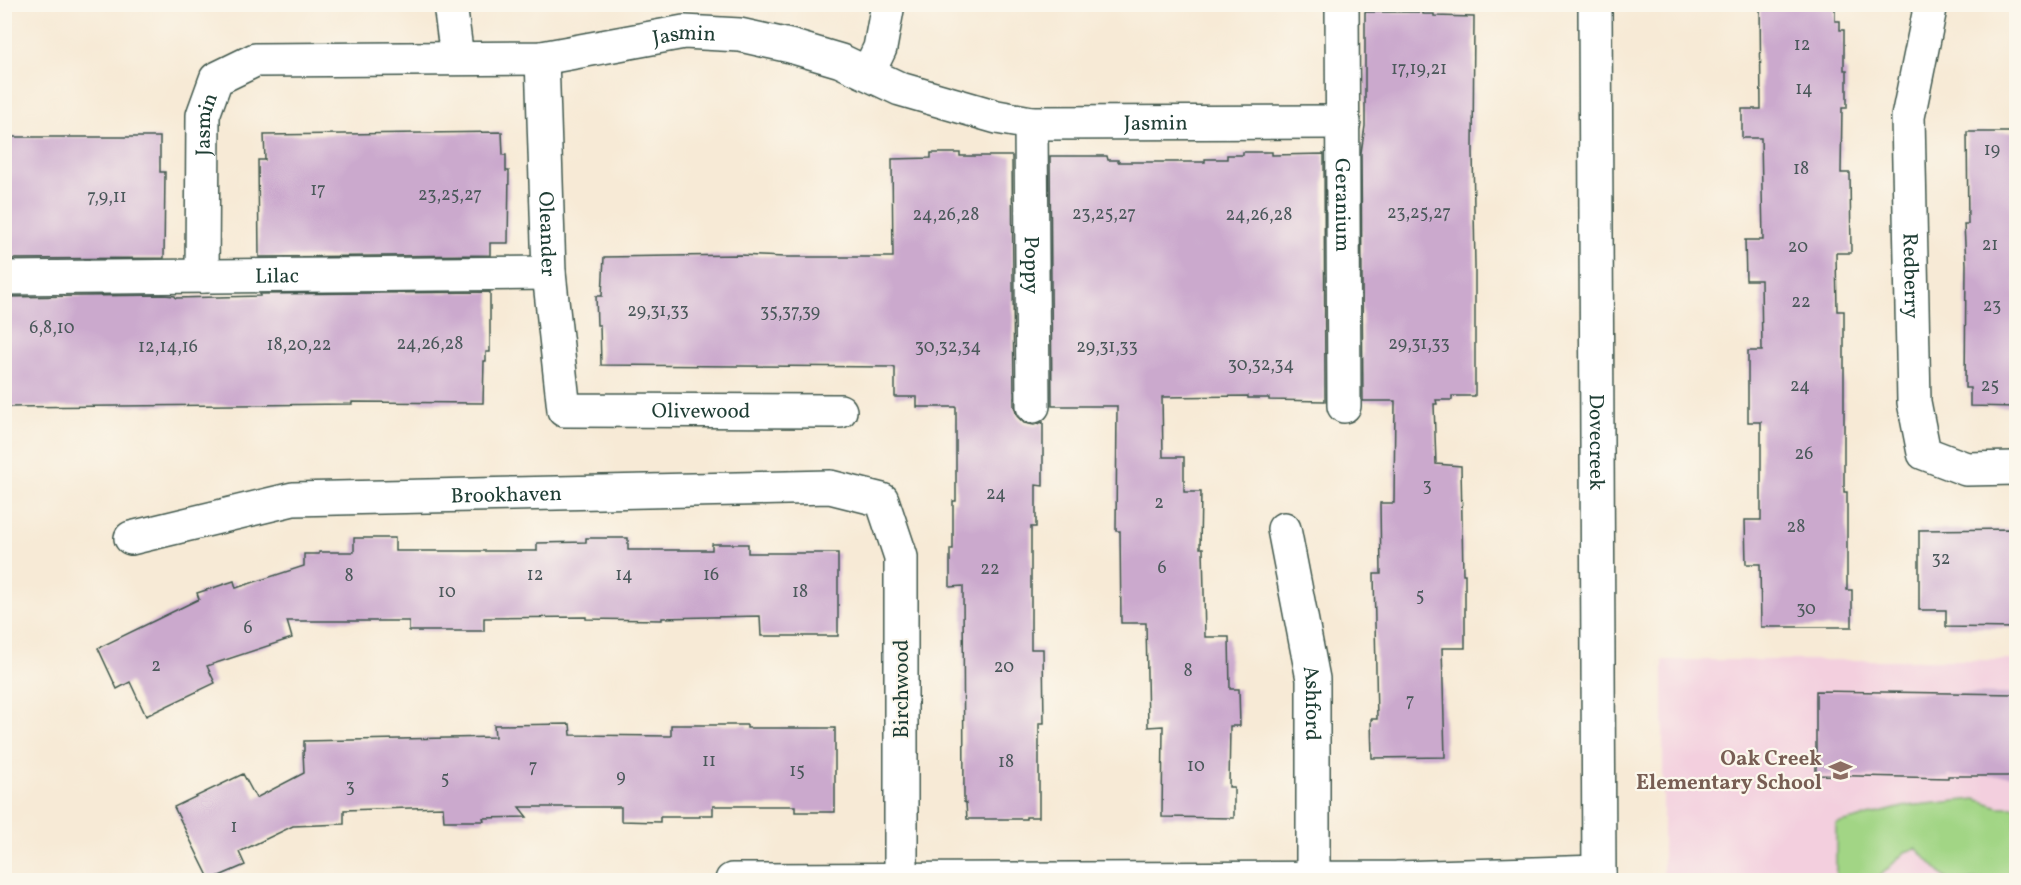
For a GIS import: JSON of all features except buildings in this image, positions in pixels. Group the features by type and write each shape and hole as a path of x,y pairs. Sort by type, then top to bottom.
{"street":[{"path":"450,4 457,58"},
{"path":"868,73 880,48 888,4"},
{"name":"Geranium","path":"1342,4 1344,406"},
{"name":"Dovecreek","path":"1594,4 1599,876"},
{"name":"Redberry","path":"1931,4 1908,117 1914,402 1924,453 1966,469 2016,468"},
{"name":"Jasmin","path":"202,276 203,115 216,79 255,60 542,58 681,18 842,61 900,89 997,117 1031,123 1344,122"},
{"name":"Oleander","path":"542,58 549,273 564,410"},
{"name":"Poppy","path":"1031,123 1033,406"},
{"name":"Lilac","path":"4,278 549,273"},
{"name":"Olivewood","path":"564,410 840,411"},
{"name":"Brookhaven","path":"131,538 293,499 830,487 882,500"},
{"name":"Birchwood","path":"882,500 901,557 901,880"},
{"name":"Ashford","path":"1284,530 1313,679 1313,880"},
{"path":"732,880 1313,880 1599,876"}],"shaded area":[{"name":"Oak Creek Elementary School","path":"1663,660 2016,660 2016,880 1663,880"}],"green space":[{"path":"1976,799 1999,807 2016,807 2016,880 1948,880 1916,848 1905,852 1876,880 1832,880 1836,876 1836,824 1907,806"}],"place":[{"name":"Oak Creek Elementary School","path":"1840,770"}]}
